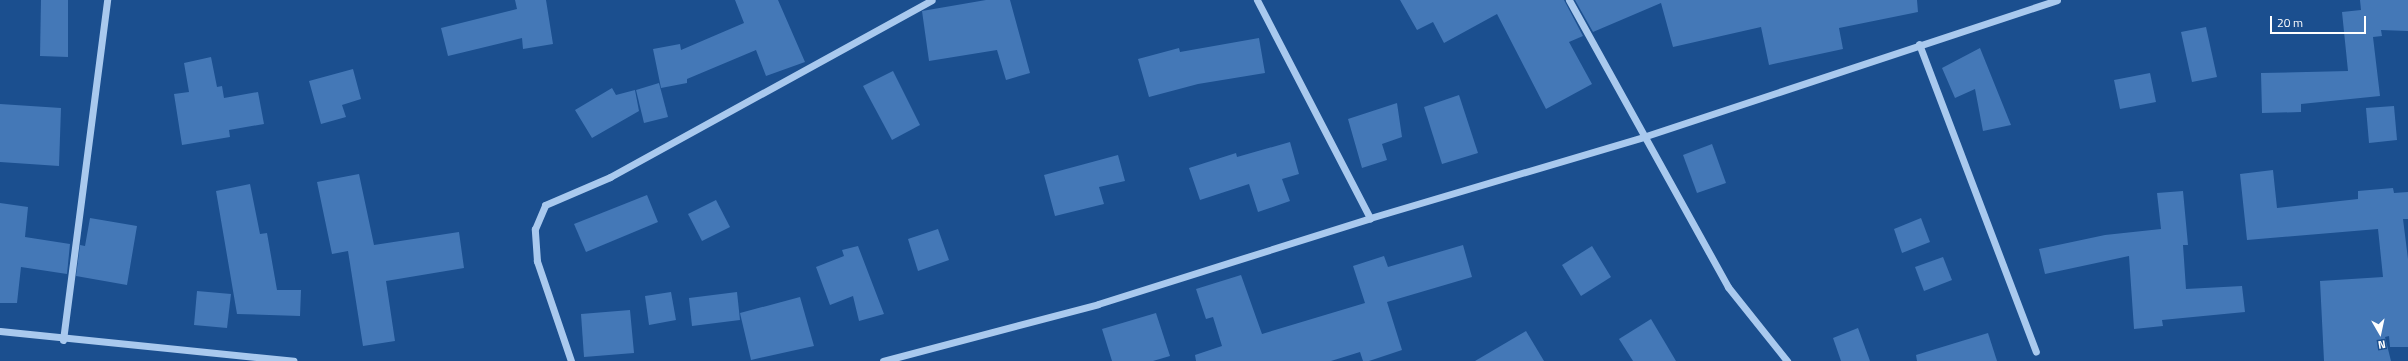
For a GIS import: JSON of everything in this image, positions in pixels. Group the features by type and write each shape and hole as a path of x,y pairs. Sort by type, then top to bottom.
{"street":[{"path":"63,340 107,0"},
{"path":"571,361 548,301 537,261 534,229 545,205 610,177 932,0"},
{"path":"1257,0 1370,218"},
{"path":"1569,0 1643,137 1728,287 1787,361"},
{"path":"883,361 1098,304 1370,218 1643,137 1919,44 2057,0"},
{"path":"1919,44 2036,352"},
{"path":"0,331 63,340 292,361"}],"building":[{"path":"41,0 68,0 68,57 40,56"},
{"path":"515,0 546,0 553,44 523,49 522,38 448,56 441,28 517,9"},
{"path":"735,0 778,0 805,62 766,76 756,50 687,79 687,83 661,88 653,49 680,44 681,50 744,23"},
{"path":"986,0 1010,0 1030,73 1006,80 997,50 929,61 922,11"},
{"path":"1400,0 1564,0 1583,36 1569,42 1592,84 1546,109 1497,14 1444,43 1433,22 1417,30"},
{"path":"1575,0 1917,0 1918,12 1839,28 1843,49 1769,65 1761,27 1673,47 1661,3 1593,32"},
{"path":"2360,0 2408,0 2408,31 2381,30 2382,36 2373,37 2380,96 2301,104 2301,112 2262,113 2261,73 2348,71 2342,12 2361,10"},
{"path":"2206,27 2217,77 2192,82 2181,32"},
{"path":"1259,38 1265,73 1198,84 1149,97 1138,59 1179,48 1180,52"},
{"path":"1980,48 2011,125 1983,131 1975,89 1955,98 1942,68"},
{"path":"211,57 217,87 222,86 224,98 258,92 264,124 229,130 230,137 182,145 174,94 189,92 184,63"},
{"path":"353,69 361,99 342,105 346,117 321,124 309,81"},
{"path":"893,71 920,125 892,140 863,86"},
{"path":"2150,73 2156,102 2120,109 2114,80"},
{"path":"659,83 668,117 644,123 636,90"},
{"path":"612,88 616,95 635,90 639,111 592,138 575,110"},
{"path":"1459,95 1478,153 1442,164 1424,107"},
{"path":"1397,103 1402,137 1382,144 1387,160 1362,168 1348,119"},
{"path":"0,104 61,108 59,166 0,162"},
{"path":"2394,106 2397,140 2369,143 2366,108"},
{"path":"1290,142 1299,174 1282,179 1290,201 1258,212 1249,184 1200,200 1189,168 1236,153 1237,157"},
{"path":"1712,144 1726,183 1697,193 1683,155"},
{"path":"1118,155 1125,181 1099,187 1104,204 1055,216 1044,175"},
{"path":"2273,170 2277,208 2358,199 2358,191 2393,188 2394,193 2408,192 2408,219 2403,219 2408,259 2408,347 2390,347 2389,336 2385,337 2391,361 2324,361 2320,281 2383,277 2378,229 2247,240 2240,174"},
{"path":"359,174 374,245 459,232 464,268 386,281 395,341 363,346 348,251 332,254 317,182"},
{"path":"250,184 260,234 267,233 277,290 301,290 300,316 237,314 216,191"},
{"path":"2183,191 2188,245 2183,245 2186,289 2242,286 2245,312 2162,320 2163,326 2134,329 2129,256 2045,274 2039,249 2105,235 2161,229 2157,193"},
{"path":"647,195 658,222 586,252 574,224"},
{"path":"716,200 730,227 702,241 688,214"},
{"path":"0,203 28,207 25,237 70,244 67,274 21,267 17,303 0,303"},
{"path":"90,218 137,226 127,285 76,276 80,245 85,246"},
{"path":"1921,218 1930,242 1902,253 1894,229"},
{"path":"938,229 949,260 918,271 908,239"},
{"path":"1463,245 1472,277 1387,302 1402,350 1369,361 1363,361 1360,352 1331,361 1196,361 1195,355 1222,346 1213,317 1206,319 1196,289 1241,275 1262,334 1365,303 1353,266 1384,256 1388,267"},
{"path":"858,246 884,314 859,321 853,296 830,305 816,267 844,256 842,250"},
{"path":"1592,246 1611,277 1581,296 1562,265"},
{"path":"1943,257 1952,280 1924,291 1915,267"},
{"path":"197,291 231,294 227,328 194,325"},
{"path":"671,292 676,320 649,325 645,296"},
{"path":"737,292 740,320 692,326 689,298"},
{"path":"800,297 814,346 751,360 740,313"},
{"path":"630,310 634,353 584,357 581,314"},
{"path":"1156,313 1170,356 1153,361 1112,361 1102,329"},
{"path":"1651,319 1676,361 1633,361 1619,339"},
{"path":"1858,328 1870,361 1841,361 1833,338"},
{"path":"1526,331 1544,361 1475,361"},
{"path":"1988,333 1997,361 1917,361 1916,355"}]}
